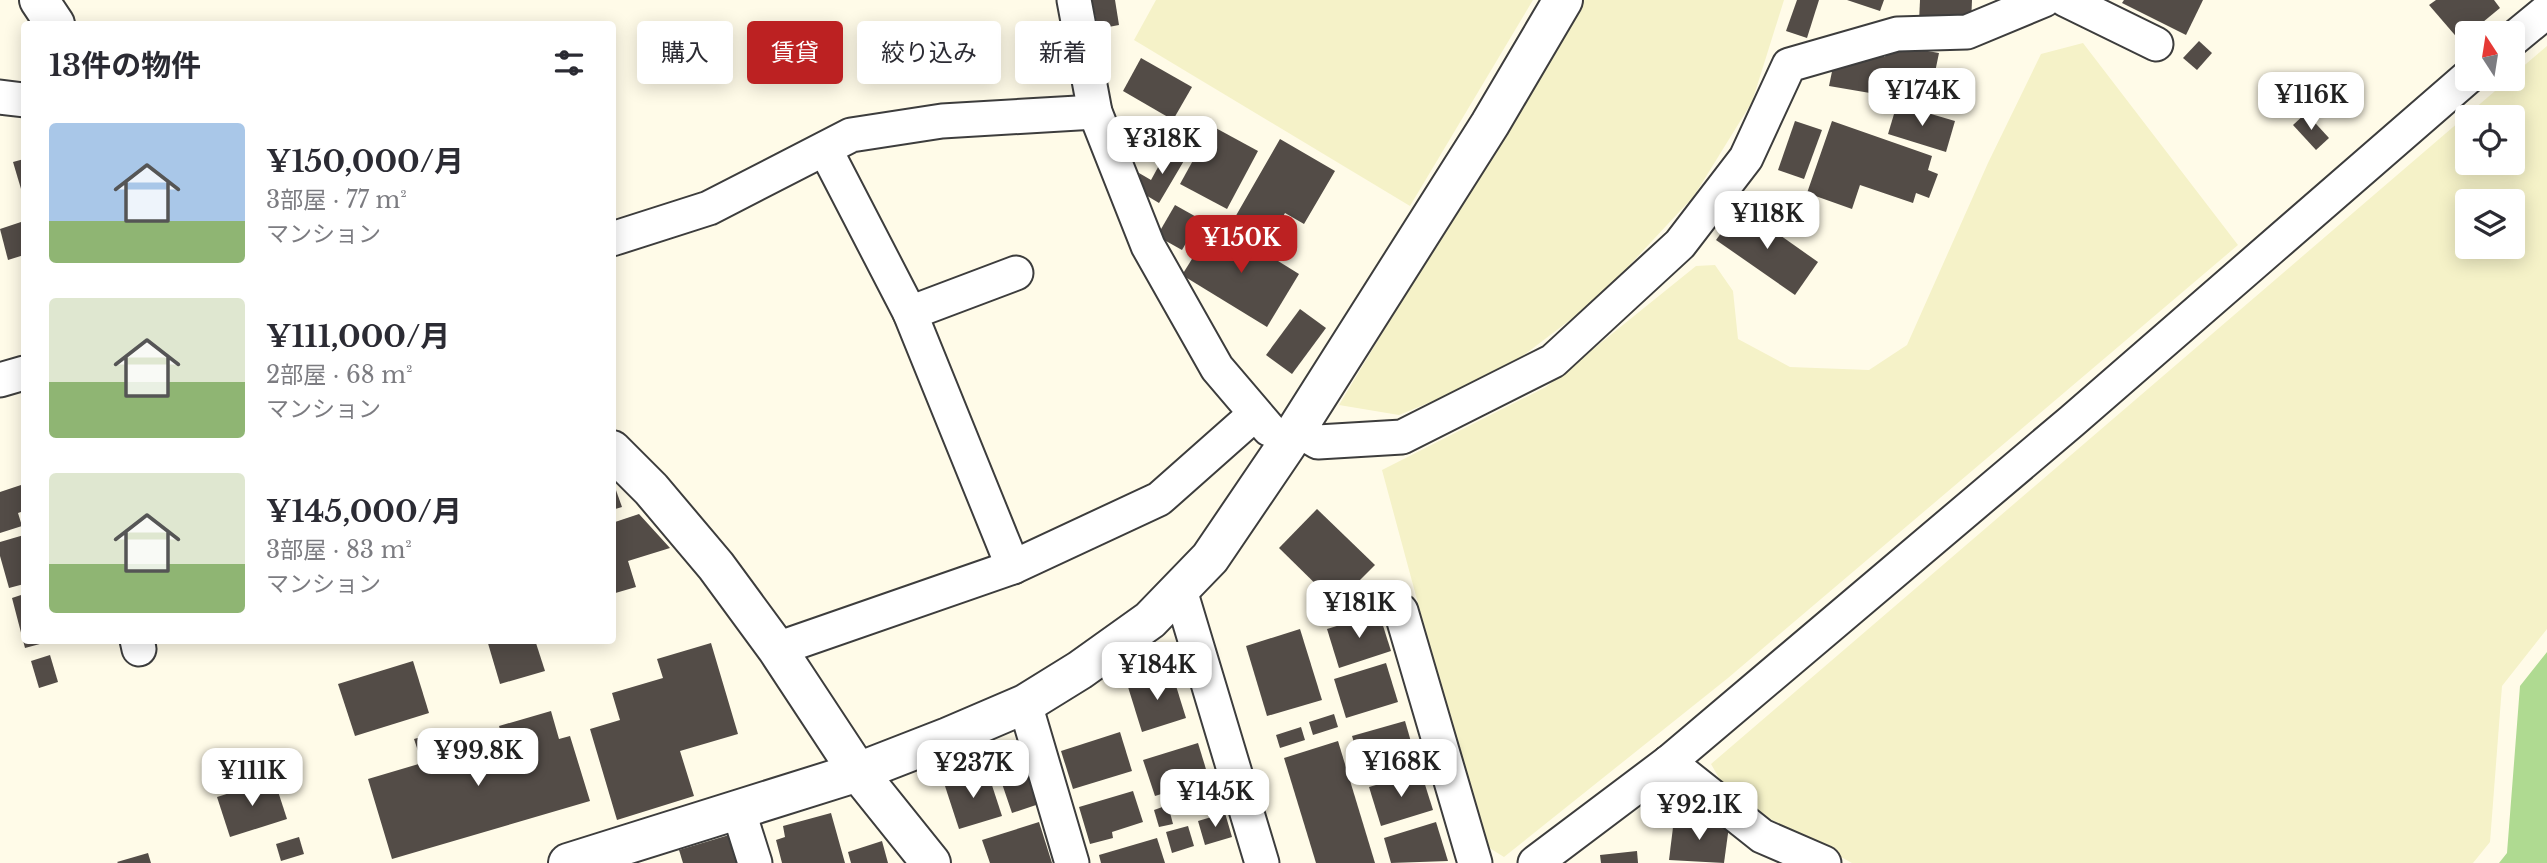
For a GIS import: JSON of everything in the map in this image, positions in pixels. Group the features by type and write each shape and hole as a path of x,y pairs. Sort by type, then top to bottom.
{"street":[{"path":"39,0 53,21"},
{"path":"1074,0 1095,113 1148,246 1217,368 1255,414 1291,437 1318,442 1402,437 1553,361 1680,244 1746,158 1789,65 1897,34 1967,33 2044,0"},
{"path":"568,863 858,772 1024,704 1080,670 1150,620 1210,558 1291,437 1490,124 1563,0"},
{"path":"2066,0 2156,44"},
{"path":"2525,29 2547,11"},
{"path":"1535,863 1669,762 2072,421 2455,88"},
{"path":"0,97 21,100"},
{"path":"616,238 709,208 851,135 942,121 1095,113"},
{"path":"825,149 909,313 1013,567"},
{"path":"909,313 1016,273"},
{"path":"0,380 21,374"},
{"path":"777,649 1013,567 1159,499 1255,414"},
{"path":"616,454 651,489 716,566 777,649 858,772 931,863"},
{"path":"1180,590 1262,863"},
{"path":"1401,611 1475,863"},
{"path":"1024,704 1072,863"},
{"path":"1669,762 1760,849 1824,863"},
{"path":"738,809 755,863"}],"shaded area":[{"path":"1156,0 1533,0 1410,206 1134,40"},
{"path":"1582,0 1784,0 1752,102 1694,196 1599,298 1499,374 1399,415 1339,405"},
{"path":"2083,43 2238,245 1728,678 1504,857 1483,844 1382,470 1546,387 1696,266 1715,265 1733,291 1738,339 1790,367 1869,370 1907,345 1988,163 2041,54"},
{"path":"2547,46 2547,629 2502,686 2490,842 2473,863 1852,863 1730,797 1711,764 2455,125 2455,175 2525,175 2525,105 2479,105 2495,91 2525,91 2525,65"}],"green space":[{"path":"2547,652 2547,863 2499,863 2507,853 2520,686"}],"building":[{"path":"1092,0 1115,0 1119,25 1111,27 1111,21 1096,21"},
{"path":"1797,0 1819,0 1807,38 1786,31"},
{"path":"1847,0 1884,0 1880,11"},
{"path":"1920,0 1972,0 1971,24 1919,22"},
{"path":"2124,0 2203,0 2186,35 2122,3"},
{"path":"2436,0 2494,0 2500,8 2484,21 2455,21 2455,35 2429,5"},
{"path":"2199,41 2212,53 2197,70 2183,58"},
{"path":"1888,44 1939,53 1933,82 1915,79 1911,100 1829,86 1835,57 1859,52 1885,57"},
{"path":"1141,58 1192,87 1173,120 1123,91"},
{"path":"1897,104 1955,121 1946,152 1888,134"},
{"path":"2306,113 2329,138 2316,150 2293,125"},
{"path":"1795,121 1822,130 1804,179 1778,170"},
{"path":"1832,121 1932,156 1928,170 1938,174 1929,198 1916,193 1913,203 1860,185 1852,209 1807,193"},
{"path":"1212,126 1258,151 1227,209 1180,184"},
{"path":"1280,139 1335,171 1304,224 1285,213 1270,240 1234,219"},
{"path":"1168,149 1185,159 1159,203 1144,194 1139,173 1151,180"},
{"path":"21,160 21,189 13,162"},
{"path":"1175,205 1200,219 1182,250 1157,236"},
{"path":"1740,207 1818,262 1795,295 1716,240"},
{"path":"21,222 21,256 8,260 0,229"},
{"path":"1215,222 1299,274 1267,327 1182,275"},
{"path":"1300,309 1326,328 1292,374 1266,355"},
{"path":"21,485 21,512 18,513 21,526 0,533 0,492"},
{"path":"616,490 622,507 616,509"},
{"path":"1317,509 1375,565 1336,604 1279,548"},
{"path":"639,514 670,548 628,561 636,587 616,593 616,522"},
{"path":"21,536 21,585 9,588 0,556 0,542"},
{"path":"1376,587 1379,597 1356,603 1353,593"},
{"path":"21,595 21,633 12,598"},
{"path":"1379,613 1391,651 1339,668 1327,629"},
{"path":"1300,629 1322,700 1267,716 1246,646"},
{"path":"711,643 738,734 680,751 694,796 617,820 590,729 620,720 612,693 663,678 657,659"},
{"path":"24,644 40,644 25,648"},
{"path":"488,644 536,644 545,671 500,684"},
{"path":"50,655 58,682 39,688 31,661"},
{"path":"413,661 429,713 355,736 338,684"},
{"path":"1386,663 1398,702 1346,718 1334,679"},
{"path":"1172,673 1186,718 1142,732 1128,687"},
{"path":"551,711 559,739 570,736 590,801 392,859 368,779 422,763 414,739 432,734 438,757 469,748 472,759 506,749 499,726"},
{"path":"1334,714 1338,727 1313,735 1309,722"},
{"path":"1405,721 1416,759 1364,775 1352,736"},
{"path":"1301,727 1305,740 1280,748 1276,735"},
{"path":"1120,732 1132,771 1073,789 1061,751"},
{"path":"1338,741 1375,863 1316,863 1284,758"},
{"path":"1198,743 1209,779 1155,796 1143,760"},
{"path":"1019,762 1024,777 1035,774 1045,802 1012,813 997,769"},
{"path":"987,770 1002,816 959,829 944,783"},
{"path":"1421,772 1433,810 1381,826 1369,787"},
{"path":"274,779 287,819 230,837 217,797"},
{"path":"1216,785 1222,805 1193,814 1187,794"},
{"path":"1133,791 1143,822 1112,832 1113,838 1090,844 1079,807"},
{"path":"1168,805 1173,824 1159,827 1154,810"},
{"path":"831,813 845,863 782,863 776,840 785,837 783,826"},
{"path":"1225,813 1232,837 1205,845 1198,821"},
{"path":"1674,819 1729,826 1724,863 1669,860"},
{"path":"1039,822 1052,863 990,863 982,840"},
{"path":"1436,822 1448,861 1391,863 1384,838"},
{"path":"1188,826 1194,846 1172,853 1166,832"},
{"path":"729,835 737,863 683,863 679,850"},
{"path":"299,837 304,854 281,861 276,844"},
{"path":"1157,838 1165,863 1101,863 1099,855"},
{"path":"882,841 888,863 851,863 848,852"},
{"path":"1637,851 1638,863 1601,863 1600,855"},
{"path":"148,853 151,863 117,862"}]}
